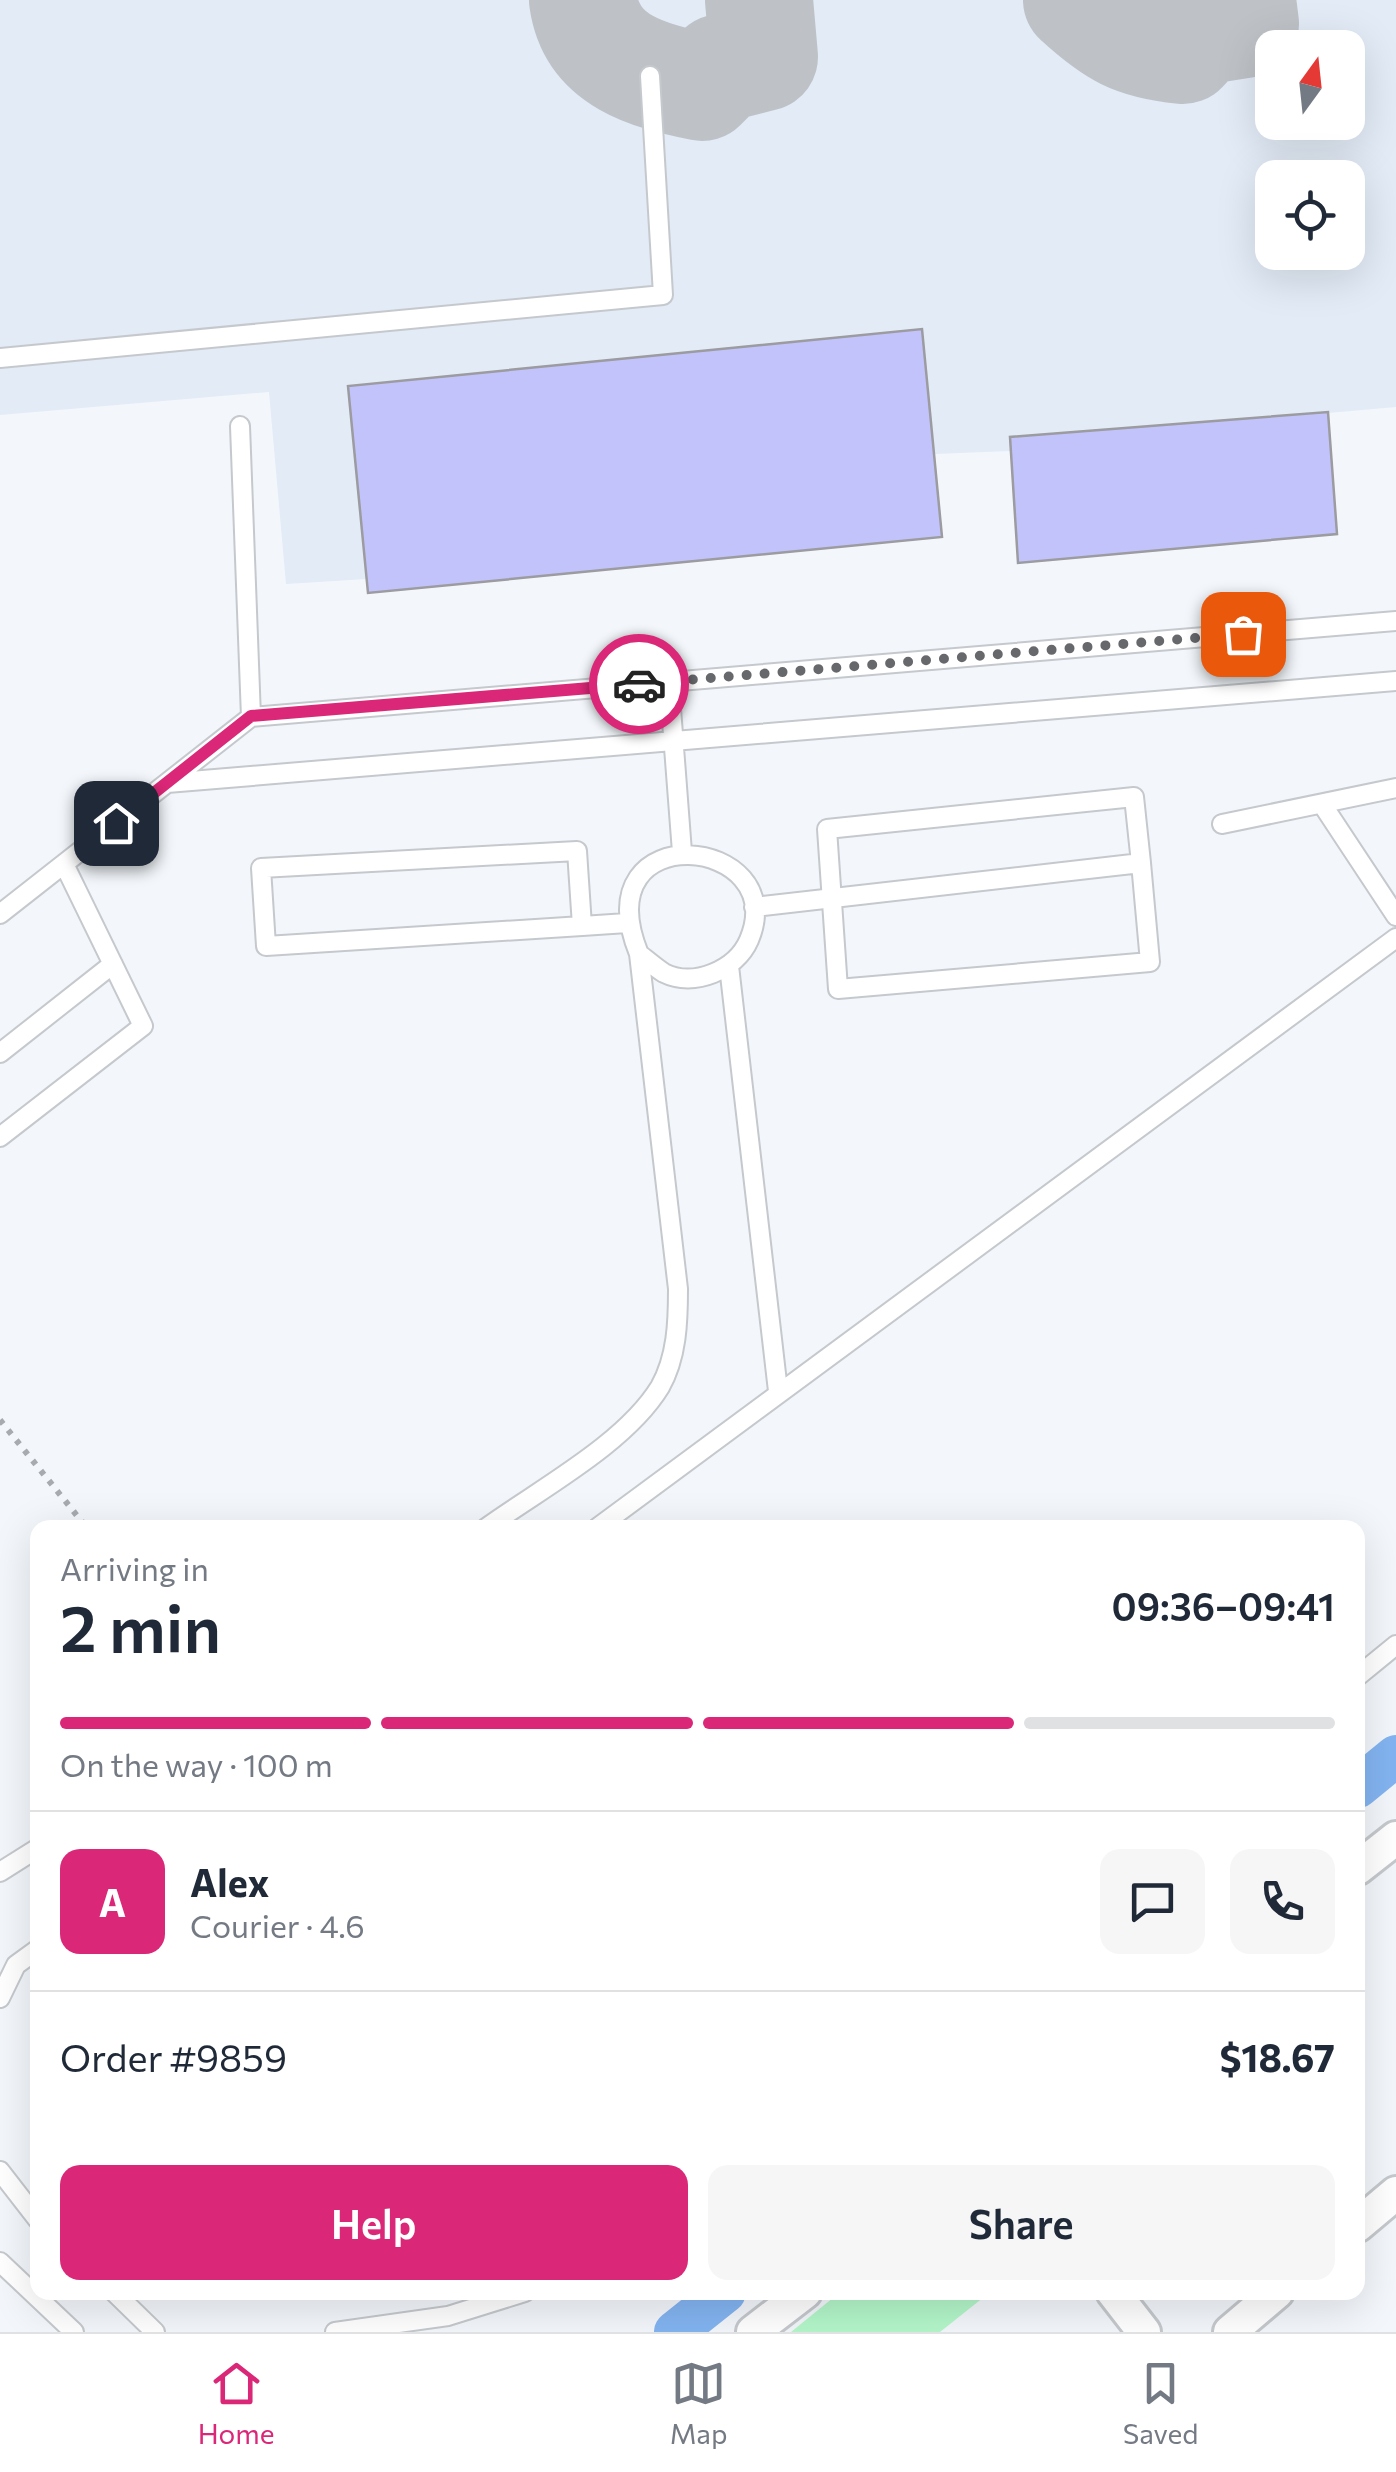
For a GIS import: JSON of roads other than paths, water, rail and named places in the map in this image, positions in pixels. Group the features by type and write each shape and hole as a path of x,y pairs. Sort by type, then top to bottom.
{"street":[{"path":"1365,1862 1396,1838"},
{"path":"1365,2219 1396,2193"},
{"path":"753,2332 795,2300"},
{"path":"1119,2300 1144,2332"},
{"path":"1230,2332 1268,2300"}],"lane":[{"path":"0,358 663,295 650,76"},
{"path":"240,426 251,716"},
{"path":"0,914 251,716 1396,621"},
{"path":"167,783 1396,680"},
{"path":"669,682 682,852"},
{"path":"1222,824 1396,788"},
{"path":"1134,797 1142,863 1150,962 838,989 827,829 1134,797"},
{"path":"1322,804 1396,916"},
{"path":"582,926 577,851 261,868 266,946 582,926 627,923"},
{"path":"497,1520 631,1424 661,1385 677,1338 678,1289 640,954 627,923 632,890 652,864 682,852 715,856 742,876 754,907 750,940 730,966 699,978 666,974 640,954"},
{"path":"754,907 1142,863"},
{"path":"0,1137 143,1026 64,864"},
{"path":"607,1520 1396,938"},
{"path":"0,1052 112,964"},
{"path":"730,966 778,1391"},
{"path":"1365,1670 1396,1645"},
{"path":"0,1872 30,1853"},
{"path":"0,1998 16,1965 30,1955"},
{"path":"0,2172 30,2210"},
{"path":"0,2262 30,2290"},
{"path":"40,2300 74,2332"},
{"path":"122,2300 155,2332"},
{"path":"335,2332 448,2316 499,2300"}],"waterway":[{"path":"1365,1781 1396,1756"},
{"path":"675,2332 715,2300"}]}
